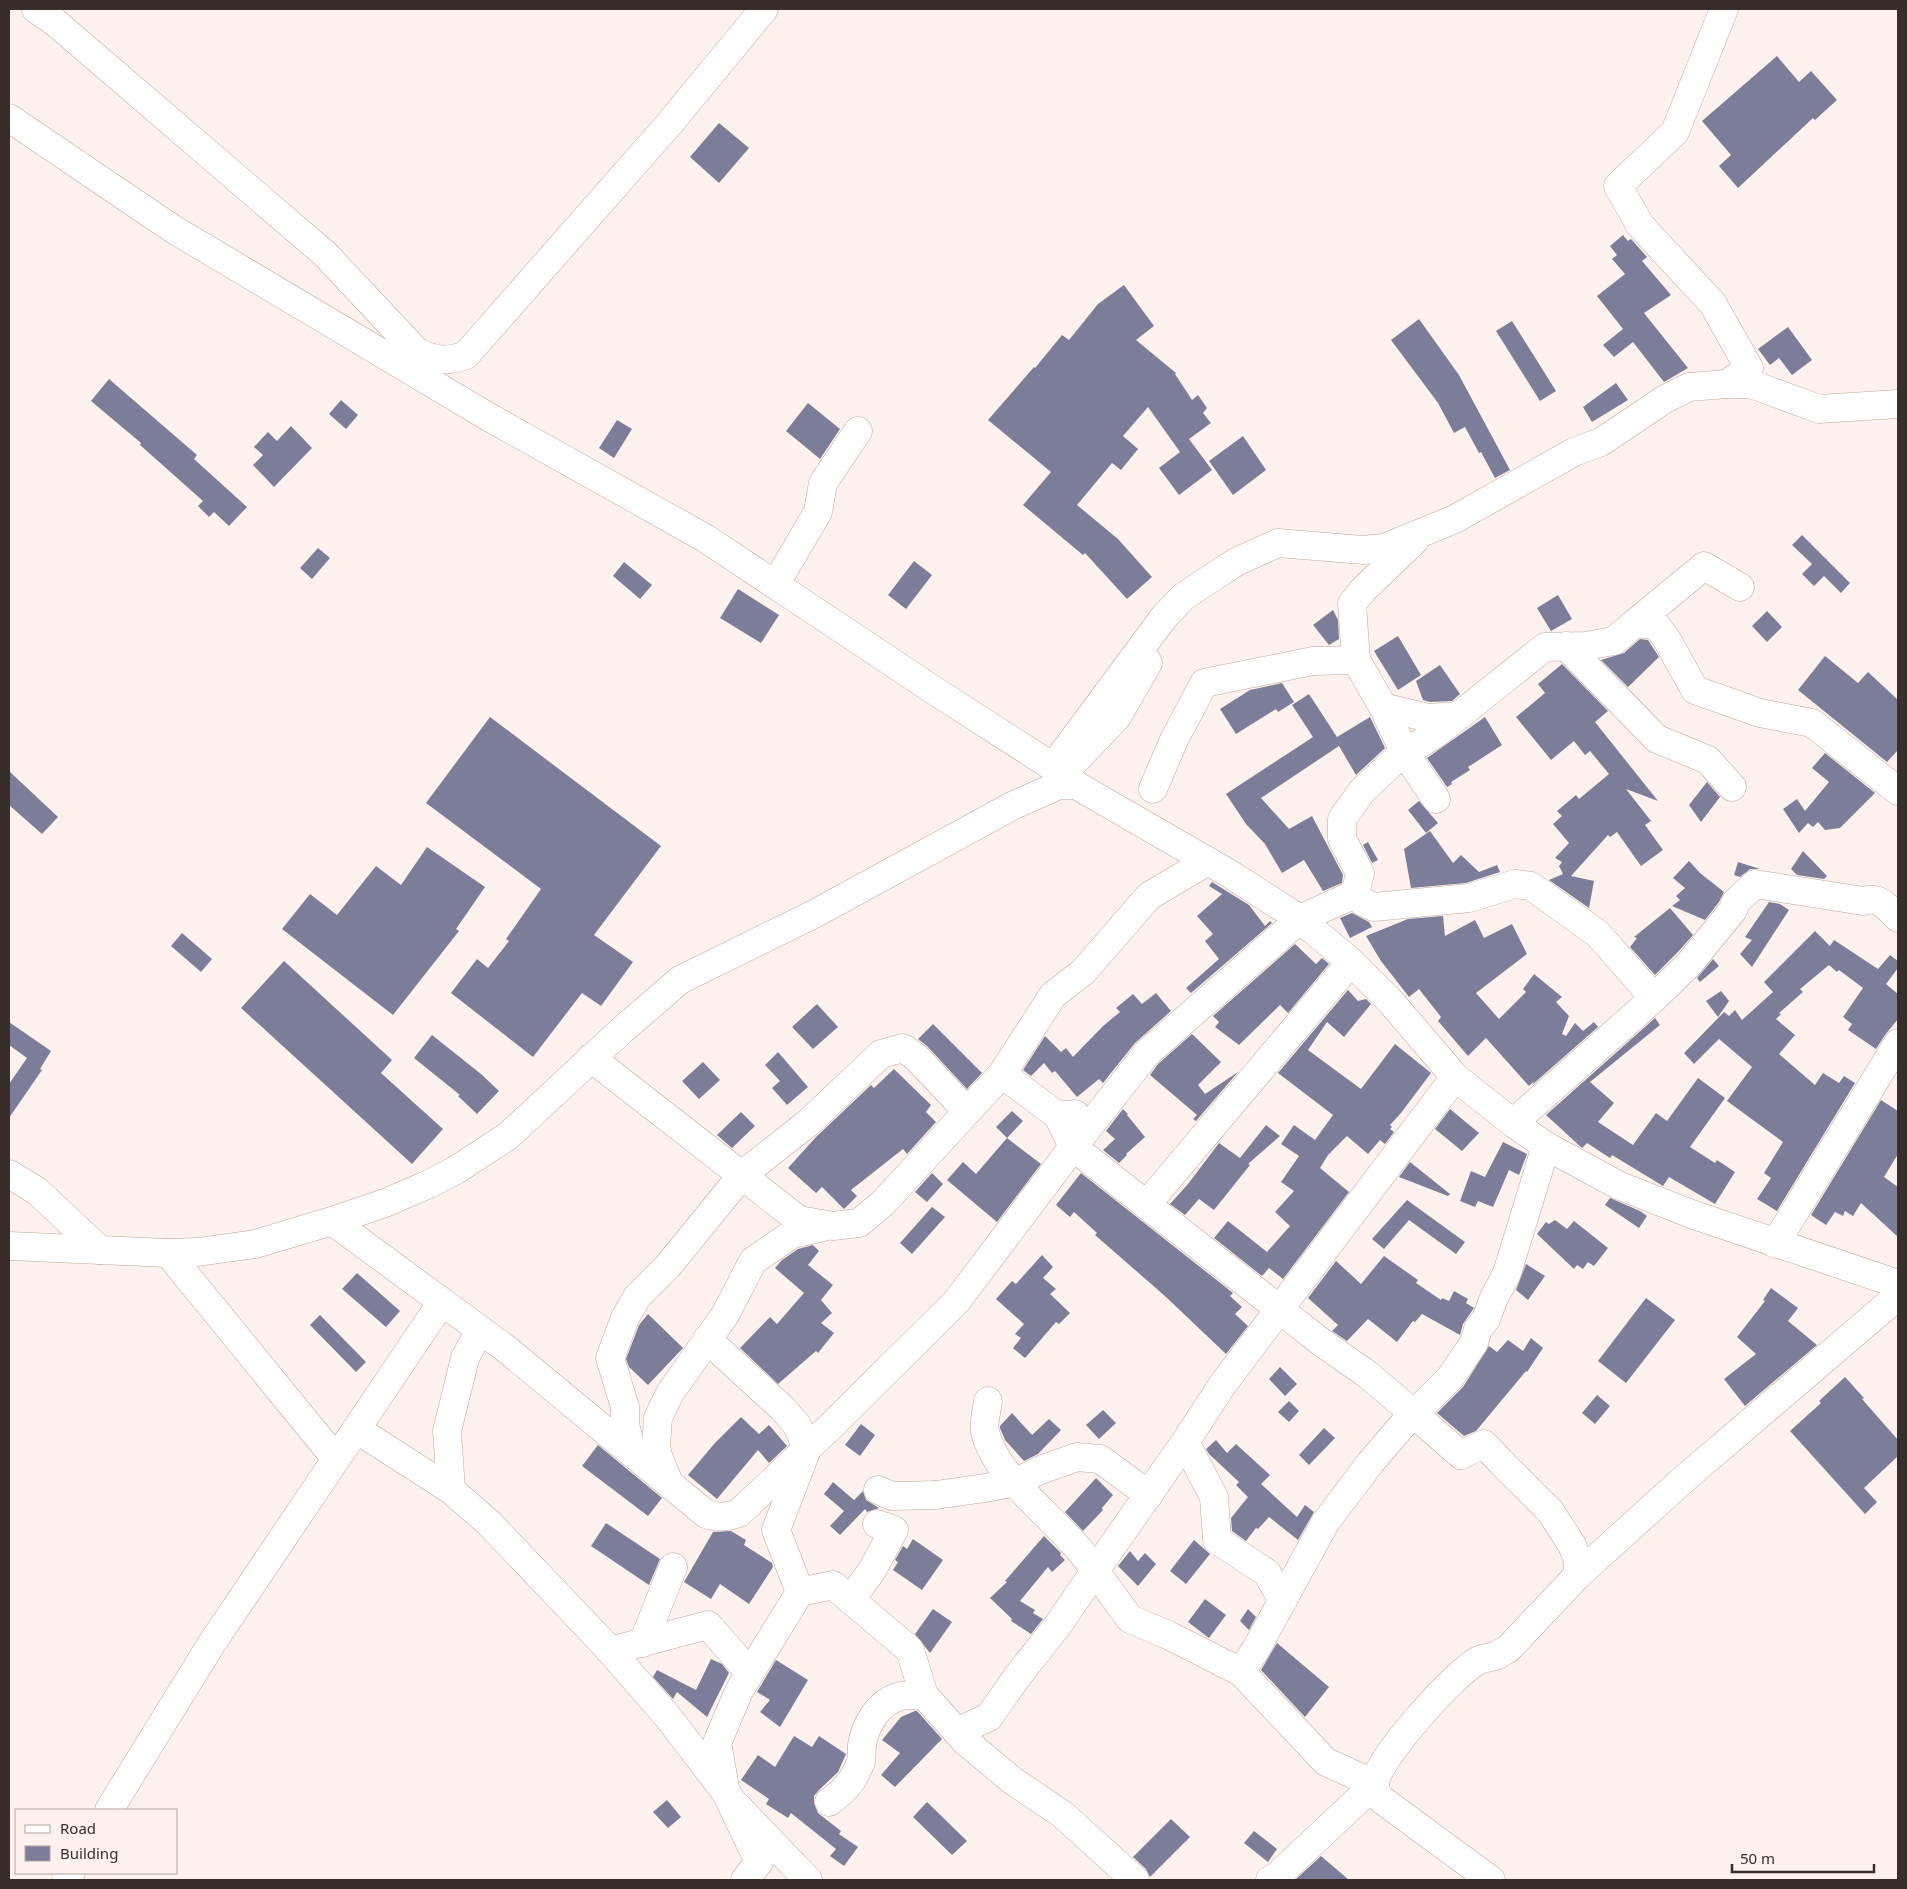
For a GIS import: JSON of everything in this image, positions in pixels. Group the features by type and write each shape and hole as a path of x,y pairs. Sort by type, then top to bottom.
{"street":[{"path":"36,9 56,23 325,254 417,352 428,357 451,361 466,355 670,124 764,9"},
{"path":"1724,9 1675,132 1618,186 1640,225 1713,304 1749,368 1727,384"},
{"path":"9,118 173,229 487,416 705,538 1064,775 1208,861 1300,919 1352,962 1391,1002 1456,1077 1512,1123 1546,1146 1620,1186 1775,1244 1898,1284"},
{"path":"9,1246 168,1253 198,1252 255,1244 385,1203 456,1170 508,1136 591,1058 680,980 816,913 1012,806 1059,785 1144,643 1164,617 1183,597 1236,562 1278,543 1363,550 1384,548 1455,519 1574,452 1601,442 1673,395 1689,387 1751,384 1819,409 1898,404"},
{"path":"775,584 818,512 823,483 858,431"},
{"path":"1424,532 1363,590 1352,604 1356,660 1383,707 1406,753 1436,799"},
{"path":"332,1221 505,1348 706,1514 717,1518 739,1513 956,1302 1073,1147 1147,1053 1300,919 1354,894 1360,873 1342,839 1342,819 1362,791 1396,759 1438,732 1545,647 1585,646 1614,641 1704,566 1740,587"},
{"path":"1635,623 1656,625 1666,638 1696,690 1760,713 1812,723 1898,791"},
{"path":"1566,646 1657,739 1708,760 1732,787"},
{"path":"1153,789 1174,740 1204,683 1313,661 1356,660"},
{"path":"1383,707 1429,718 1457,716"},
{"path":"669,1483 657,1451 658,1418 679,1378 725,1315 753,1261 792,1234 829,1225 859,1223 883,1203 1002,1074 1053,995 1083,972 1150,896 1208,861"},
{"path":"1354,894 1374,908 1469,898 1515,884 1531,886 1598,934 1654,998"},
{"path":"1512,1123 1654,998 1689,964 1733,910 1736,902 1755,884 1863,902 1872,899 1880,901 1898,918"},
{"path":"1146,1205 1352,962"},
{"path":"1775,1244 1898,1043"},
{"path":"632,1453 625,1424 626,1407 610,1358 625,1318 637,1297 668,1266 742,1175 808,1123 881,1054 903,1048 916,1057 967,1111"},
{"path":"591,1058 799,1220 829,1225"},
{"path":"1002,1074 1058,1116 1073,1147 1320,1342 1367,1374 1413,1413 1371,1462 1325,1523 1256,1649 1241,1672"},
{"path":"957,1732 989,1717 1017,1677 1058,1625 1149,1495 1223,1384 1456,1077"},
{"path":"1058,1116 1100,1112"},
{"path":"1546,1146 1507,1273 1493,1300 1486,1319 1478,1329 1474,1343 1450,1378 1414,1414 1461,1455 1484,1444 1550,1511 1572,1545 1578,1560 1578,1575"},
{"path":"9,1174 36,1191 100,1250"},
{"path":"168,1253 336,1459"},
{"path":"1491,1880 1382,1800 1376,1792 1375,1784 1378,1771 1410,1727 1440,1692 1476,1662 1495,1656 1508,1649 1578,1575 1684,1479 1898,1296"},
{"path":"110,1809 212,1643 442,1302"},
{"path":"450,1490 447,1431 465,1358 480,1330"},
{"path":"708,1339 782,1408 796,1425 807,1448 776,1530 800,1592"},
{"path":"988,1401 984,1430 993,1454 1016,1482 1070,1540 1130,1619 1168,1635 1241,1672 1326,1762 1375,1784"},
{"path":"356,1429 450,1490 489,1523 610,1651 668,1717 733,1802 808,1880"},
{"path":"1185,1442 1214,1497 1217,1540 1267,1573 1283,1601"},
{"path":"878,1490 892,1496 936,1495 985,1488 1016,1482 1043,1469 1077,1457 1100,1459 1149,1495"},
{"path":"850,1600 871,1572 894,1530 877,1524"},
{"path":"643,1643 673,1567"},
{"path":"745,1880 759,1862 726,1793 718,1743 739,1692 800,1592 833,1585 910,1650 924,1695 965,1741 1013,1781 1062,1814 1135,1880"},
{"path":"610,1651 708,1625 750,1673"},
{"path":"829,1802 845,1791 858,1770 862,1761 862,1745 866,1729 873,1716 884,1704 900,1696 924,1695"},
{"path":"1270,1880 1277,1876 1375,1784"}],"building":[{"path":"1777,56 1799,82 1811,71 1837,100 1815,120 1813,118 1738,188 1719,166 1731,155 1702,121"},
{"path":"719,123 749,148 719,183 690,157"},
{"path":"1623,235 1628,241 1631,239 1647,257 1642,261 1671,295 1644,313 1688,368 1664,382 1633,342 1614,357 1603,345 1623,329 1597,296 1625,274 1612,259 1617,255 1610,246"},
{"path":"1124,285 1154,326 1136,340 1176,373 1192,400 1198,395 1207,408 1203,413 1211,423 1189,439 1212,470 1179,495 1159,468 1180,452 1148,407 1123,436 1138,449 1121,470 1112,463 1077,505 1118,539 1152,577 1127,599 1085,553 1083,555 1023,505 1051,472 988,420 1062,335 1069,340 1098,304"},
{"path":"1419,319 1459,375 1510,470 1495,478 1465,427 1454,433 1438,403 1391,340"},
{"path":"1512,321 1556,391 1540,401 1496,331"},
{"path":"1788,327 1812,360 1792,375 1779,358 1770,365 1758,349"},
{"path":"109,379 197,455 194,459 247,507 229,526 214,512 209,517 198,506 203,501 140,445 141,443 91,401"},
{"path":"1616,383 1628,400 1592,422 1583,407"},
{"path":"341,400 358,415 346,429 329,414"},
{"path":"808,403 840,429 820,459 786,431"},
{"path":"617,420 632,429 614,458 599,448"},
{"path":"291,426 312,448 274,487 253,465 263,455 254,447 268,432 277,441"},
{"path":"1243,436 1266,470 1233,495 1209,461"},
{"path":"1802,535 1850,583 1841,593 1824,576 1814,586 1802,574 1812,564 1792,545"},
{"path":"318,548 330,558 312,579 300,568"},
{"path":"914,561 932,575 906,609 888,595"},
{"path":"624,562 652,585 640,599 613,576"},
{"path":"738,589 779,615 761,643 720,618"},
{"path":"1558,595 1572,619 1551,631 1537,608"},
{"path":"1333,610 1338,620 1339,639 1329,645 1313,625"},
{"path":"1767,611 1782,627 1767,642 1752,626"},
{"path":"1398,636 1421,675 1398,690 1374,651"},
{"path":"1640,639 1648,640 1659,657 1628,687 1601,660 1624,653"},
{"path":"1825,656 1858,683 1868,672 1898,700 1898,750 1887,762 1798,690"},
{"path":"1562,664 1608,711 1595,722 1658,801 1626,789 1651,821 1645,825 1663,850 1641,866 1617,832 1610,837 1608,835 1571,876 1594,881 1589,908 1549,880 1563,874 1559,866 1562,862 1555,858 1569,843 1553,824 1562,816 1557,811 1576,795 1579,799 1609,774 1590,751 1585,755 1574,741 1551,760 1516,717 1545,693 1538,684"},
{"path":"1440,665 1460,694 1452,701 1430,702 1423,700 1416,681"},
{"path":"1282,683 1294,702 1278,712 1276,709 1236,734 1220,709 1250,690"},
{"path":"1309,694 1337,737 1370,717 1385,748 1356,775 1339,746 1261,798 1289,829 1312,816 1343,875 1342,883 1323,891 1304,860 1282,873 1265,844 1246,824 1226,794 1313,737 1292,705"},
{"path":"490,717 661,846 594,935 633,962 601,1006 582,993 533,1057 451,993 477,959 488,968 509,941 506,939 541,889 426,803"},
{"path":"1485,717 1502,745 1468,767 1470,770 1451,782 1452,784 1447,787 1427,758"},
{"path":"1825,753 1875,793 1840,828 1825,830 1818,822 1813,827 1808,823 1799,833 1783,809 1797,799 1805,811 1829,782 1812,768"},
{"path":"9,771 58,817 42,834 9,805"},
{"path":"1707,782 1720,797 1701,822 1689,805"},
{"path":"1419,801 1438,823 1426,833 1408,810"},
{"path":"1430,831 1453,863 1461,855 1479,872 1497,865 1500,872 1466,883 1411,888 1404,849"},
{"path":"1368,842 1378,860 1372,863 1363,845"},
{"path":"427,847 485,887 456,929 459,931 393,1015 282,929 310,894 337,915 376,866 401,885"},
{"path":"1803,851 1827,876 1824,879 1797,875 1791,869"},
{"path":"1689,861 1700,873 1724,892 1705,920 1672,906 1680,900 1676,896 1685,888 1673,878"},
{"path":"1738,862 1760,869 1750,869 1740,877 1734,875"},
{"path":"1212,882 1249,905 1265,926 1270,921 1272,923 1191,993 1186,988 1219,959 1205,941 1213,934 1197,916 1222,894 1209,886"},
{"path":"1769,902 1780,904 1789,910 1752,967 1740,954 1752,940 1745,937"},
{"path":"1670,908 1693,935 1655,975 1630,947 1637,938 1634,937"},
{"path":"1352,913 1369,922 1372,927 1350,938 1340,918"},
{"path":"1443,916 1445,936 1475,920 1484,938 1512,924 1527,954 1476,993 1499,1019 1526,992 1523,989 1534,974 1562,997 1556,1002 1569,1016 1562,1034 1566,1036 1575,1023 1583,1031 1594,1022 1598,1027 1532,1085 1534,1081 1529,1086 1486,1038 1468,1056 1438,1021 1441,1017 1419,989 1409,997 1381,961 1366,936 1408,919"},
{"path":"1815,931 1830,946 1834,940 1878,969 1890,955 1898,961 1898,968 1886,984 1898,994 1898,1019 1876,1049 1848,1030 1852,1024 1843,1017 1863,988 1829,965 1800,989 1803,992 1779,1013 1781,1014 1776,1019 1795,1035 1779,1054 1815,1085 1823,1073 1839,1083 1844,1076 1855,1083 1777,1211 1757,1199 1771,1178 1764,1173 1783,1142 1727,1101 1752,1067 1719,1039 1694,1064 1684,1053 1724,1012 1729,1016 1735,1010 1742,1020 1773,992 1764,982"},
{"path":"182,933 212,959 201,972 171,946"},
{"path":"1295,944 1316,964 1322,958 1329,964 1288,1013 1280,1005 1239,1045 1215,1027 1219,1022 1213,1016"},
{"path":"1713,959 1719,966 1700,982 1697,978"},
{"path":"284,961 392,1060 381,1073 443,1129 412,1164 241,1008"},
{"path":"1348,990 1358,1001 1366,999 1371,1004 1344,1037 1327,1022 1308,1050 1361,1089 1395,1044 1431,1073 1390,1125 1392,1127 1390,1129 1394,1132 1385,1144 1380,1140 1368,1154 1347,1136 1328,1155 1320,1168 1349,1192 1283,1279 1269,1268 1262,1276 1214,1238 1228,1221 1267,1252 1290,1226 1275,1212 1294,1191 1281,1182 1299,1156 1281,1144 1294,1125 1315,1140 1333,1115 1278,1073"},
{"path":"1721,991 1729,1001 1718,1017 1706,1001"},
{"path":"1156,993 1171,1011 1135,1043 1103,1083 1099,1079 1077,1097 1055,1071 1052,1073 1044,1063 1031,1076 1023,1070 1045,1036 1061,1052 1066,1048 1073,1057 1103,1026 1120,1012 1116,1008 1133,994 1142,1004"},
{"path":"817,1004 838,1027 813,1049 792,1027"},
{"path":"1655,1018 1660,1025 1590,1082 1614,1103 1598,1122 1633,1145 1656,1113 1667,1121 1698,1078 1725,1098 1690,1147 1715,1163 1717,1160 1735,1172 1715,1204 1669,1177 1663,1186 1612,1155 1610,1158 1587,1143 1582,1148 1546,1115"},
{"path":"9,1022 51,1051 40,1069 42,1070 9,1118 9,1084 27,1058 9,1045"},
{"path":"933,1024 982,1073 967,1089 927,1046 918,1039"},
{"path":"1192,1034 1221,1062 1198,1085 1205,1094 1238,1072 1196,1121 1193,1119 1197,1115 1150,1075 1158,1064"},
{"path":"432,1035 481,1074 499,1091 477,1114 458,1096 460,1095 414,1058"},
{"path":"778,1052 808,1087 787,1105 772,1088 780,1081 765,1065"},
{"path":"703,1062 720,1080 699,1099 682,1081"},
{"path":"894,1069 931,1105 926,1112 936,1122 907,1154 903,1149 851,1190 857,1196 844,1209 822,1187 816,1193 788,1168 816,1137 871,1085 874,1088"},
{"path":"1881,1100 1898,1111 1898,1154 1884,1177 1898,1187 1898,1237 1861,1203 1853,1216 1845,1211 1843,1216 1835,1212 1826,1225 1811,1215"},
{"path":"1123,1109 1145,1137 1119,1163 1103,1150 1115,1139 1106,1131"},
{"path":"1450,1109 1479,1133 1462,1151 1435,1129"},
{"path":"1012,1111 1023,1121 1007,1138 996,1127"},
{"path":"741,1112 755,1126 732,1148 717,1135"},
{"path":"1266,1125 1280,1136 1248,1164 1250,1165 1214,1210 1199,1199 1185,1215 1170,1204 1188,1184 1219,1143 1240,1158"},
{"path":"1007,1138 1041,1164 997,1222 947,1180 963,1162 976,1174"},
{"path":"1503,1142 1527,1154 1519,1175 1509,1170 1493,1207 1478,1201 1475,1207 1460,1201 1471,1171 1485,1177"},
{"path":"1410,1162 1450,1194 1448,1196 1399,1177"},
{"path":"932,1173 943,1184 927,1202 915,1192"},
{"path":"1081,1173 1233,1293 1230,1296 1242,1307 1235,1314 1248,1326 1226,1354 1166,1297 1095,1235 1097,1233 1074,1212 1070,1217 1056,1205"},
{"path":"1610,1198 1647,1216 1639,1228 1605,1205"},
{"path":"1407,1200 1465,1242 1456,1254 1409,1220 1384,1249 1372,1239"},
{"path":"932,1207 945,1217 912,1254 900,1243"},
{"path":"1555,1220 1567,1229 1574,1221 1608,1248 1594,1266 1588,1262 1583,1269 1577,1265 1574,1269 1537,1234 1546,1222 1549,1224"},
{"path":"813,1245 819,1251 808,1265 833,1285 821,1300 832,1313 821,1323 834,1333 818,1353 816,1351 778,1384 740,1348 770,1317 777,1324 804,1293 775,1268 782,1260 798,1249"},
{"path":"1042,1255 1053,1267 1043,1278 1056,1289 1050,1294 1070,1313 1059,1324 1056,1322 1025,1358 1013,1348 1021,1338 1015,1334 1024,1324 996,1299 1012,1281 1016,1284"},
{"path":"1384,1256 1418,1280 1416,1283 1441,1300 1442,1298 1449,1301 1454,1291 1468,1299 1466,1303 1474,1308 1463,1324 1460,1335 1422,1314 1415,1322 1413,1321 1397,1342 1368,1319 1347,1341 1332,1331 1338,1325 1308,1298 1336,1261 1361,1284"},
{"path":"1526,1264 1545,1276 1528,1300 1516,1290"},
{"path":"357,1273 400,1311 386,1327 342,1289"},
{"path":"1771,1288 1798,1308 1788,1321 1817,1345 1745,1406 1724,1379 1756,1354 1737,1337 1765,1301 1763,1300"},
{"path":"1646,1298 1675,1320 1626,1383 1598,1361"},
{"path":"648,1314 683,1348 648,1385 629,1367 626,1359 639,1325"},
{"path":"320,1315 366,1362 356,1372 310,1325"},
{"path":"1531,1338 1543,1348 1527,1372 1476,1431 1464,1436 1437,1413 1463,1387 1489,1346 1497,1352 1508,1340 1523,1351"},
{"path":"1280,1367 1297,1384 1285,1396 1269,1379"},
{"path":"1845,1377 1898,1440 1898,1456 1864,1488 1877,1502 1865,1514 1790,1431 1821,1403 1819,1401"},
{"path":"1597,1395 1610,1406 1595,1424 1582,1413"},
{"path":"1289,1401 1299,1411 1289,1422 1278,1412"},
{"path":"1103,1410 1116,1423 1099,1439 1086,1425"},
{"path":"1012,1413 1032,1435 1049,1419 1061,1430 1038,1454 1024,1461 1005,1440 1000,1428"},
{"path":"741,1417 759,1434 769,1425 787,1446 769,1463 758,1450 717,1499 688,1475 714,1444"},
{"path":"861,1424 875,1435 860,1456 845,1445"},
{"path":"1324,1428 1335,1438 1309,1465 1299,1455"},
{"path":"1216,1440 1227,1453 1236,1444 1270,1475 1261,1484 1297,1517 1305,1505 1314,1512 1298,1540 1269,1517 1258,1529 1256,1528 1246,1541 1232,1531 1231,1518 1248,1497 1236,1485 1239,1482 1206,1449"},
{"path":"598,1445 662,1498 648,1516 582,1466"},
{"path":"1096,1478 1113,1495 1102,1508 1103,1510 1083,1531 1065,1512"},
{"path":"833,1482 854,1500 863,1491 866,1500 879,1508 867,1512 865,1509 840,1535 830,1526 844,1511 824,1494"},
{"path":"606,1523 660,1559 649,1585 591,1546"},
{"path":"731,1531 746,1540 744,1545 772,1563 773,1567 749,1604 720,1584 711,1599 684,1582 713,1532"},
{"path":"1044,1536 1061,1553 1060,1555 1065,1560 1052,1572 1048,1567 1020,1601 1035,1610 1033,1613 1043,1619 1031,1634 1011,1621 1012,1619 990,1598 1007,1582 1005,1581"},
{"path":"913,1539 943,1560 922,1590 893,1570 898,1562 895,1560 903,1546 907,1549"},
{"path":"1194,1540 1210,1554 1186,1584 1170,1571"},
{"path":"1130,1551 1138,1561 1145,1553 1156,1564 1138,1586 1118,1566"},
{"path":"1205,1599 1226,1615 1209,1638 1188,1622"},
{"path":"933,1609 952,1622 930,1653 915,1634"},
{"path":"1248,1609 1256,1617 1249,1630 1240,1621"},
{"path":"1277,1643 1329,1687 1305,1717 1261,1670"},
{"path":"711,1659 722,1664 729,1673 707,1717 677,1692 673,1699 653,1677 657,1670 696,1690"},
{"path":"776,1660 808,1680 780,1727 760,1712 770,1700 757,1692"},
{"path":"915,1711 942,1739 895,1787 881,1775 900,1753 882,1740 901,1717"},
{"path":"794,1736 812,1747 819,1736 846,1754 838,1772 814,1796 814,1803 818,1813 841,1831 839,1834 858,1847 844,1866 830,1856 836,1849 791,1813 788,1818 766,1804 769,1799 741,1780 758,1755 775,1767"},
{"path":"667,1800 681,1817 668,1828 653,1812"},
{"path":"927,1802 967,1841 952,1855 913,1817"},
{"path":"1171,1819 1190,1837 1150,1877 1146,1869 1133,1857"},
{"path":"1254,1831 1277,1849 1268,1862 1244,1843"},
{"path":"1321,1856 1349,1880 1295,1880"}]}
